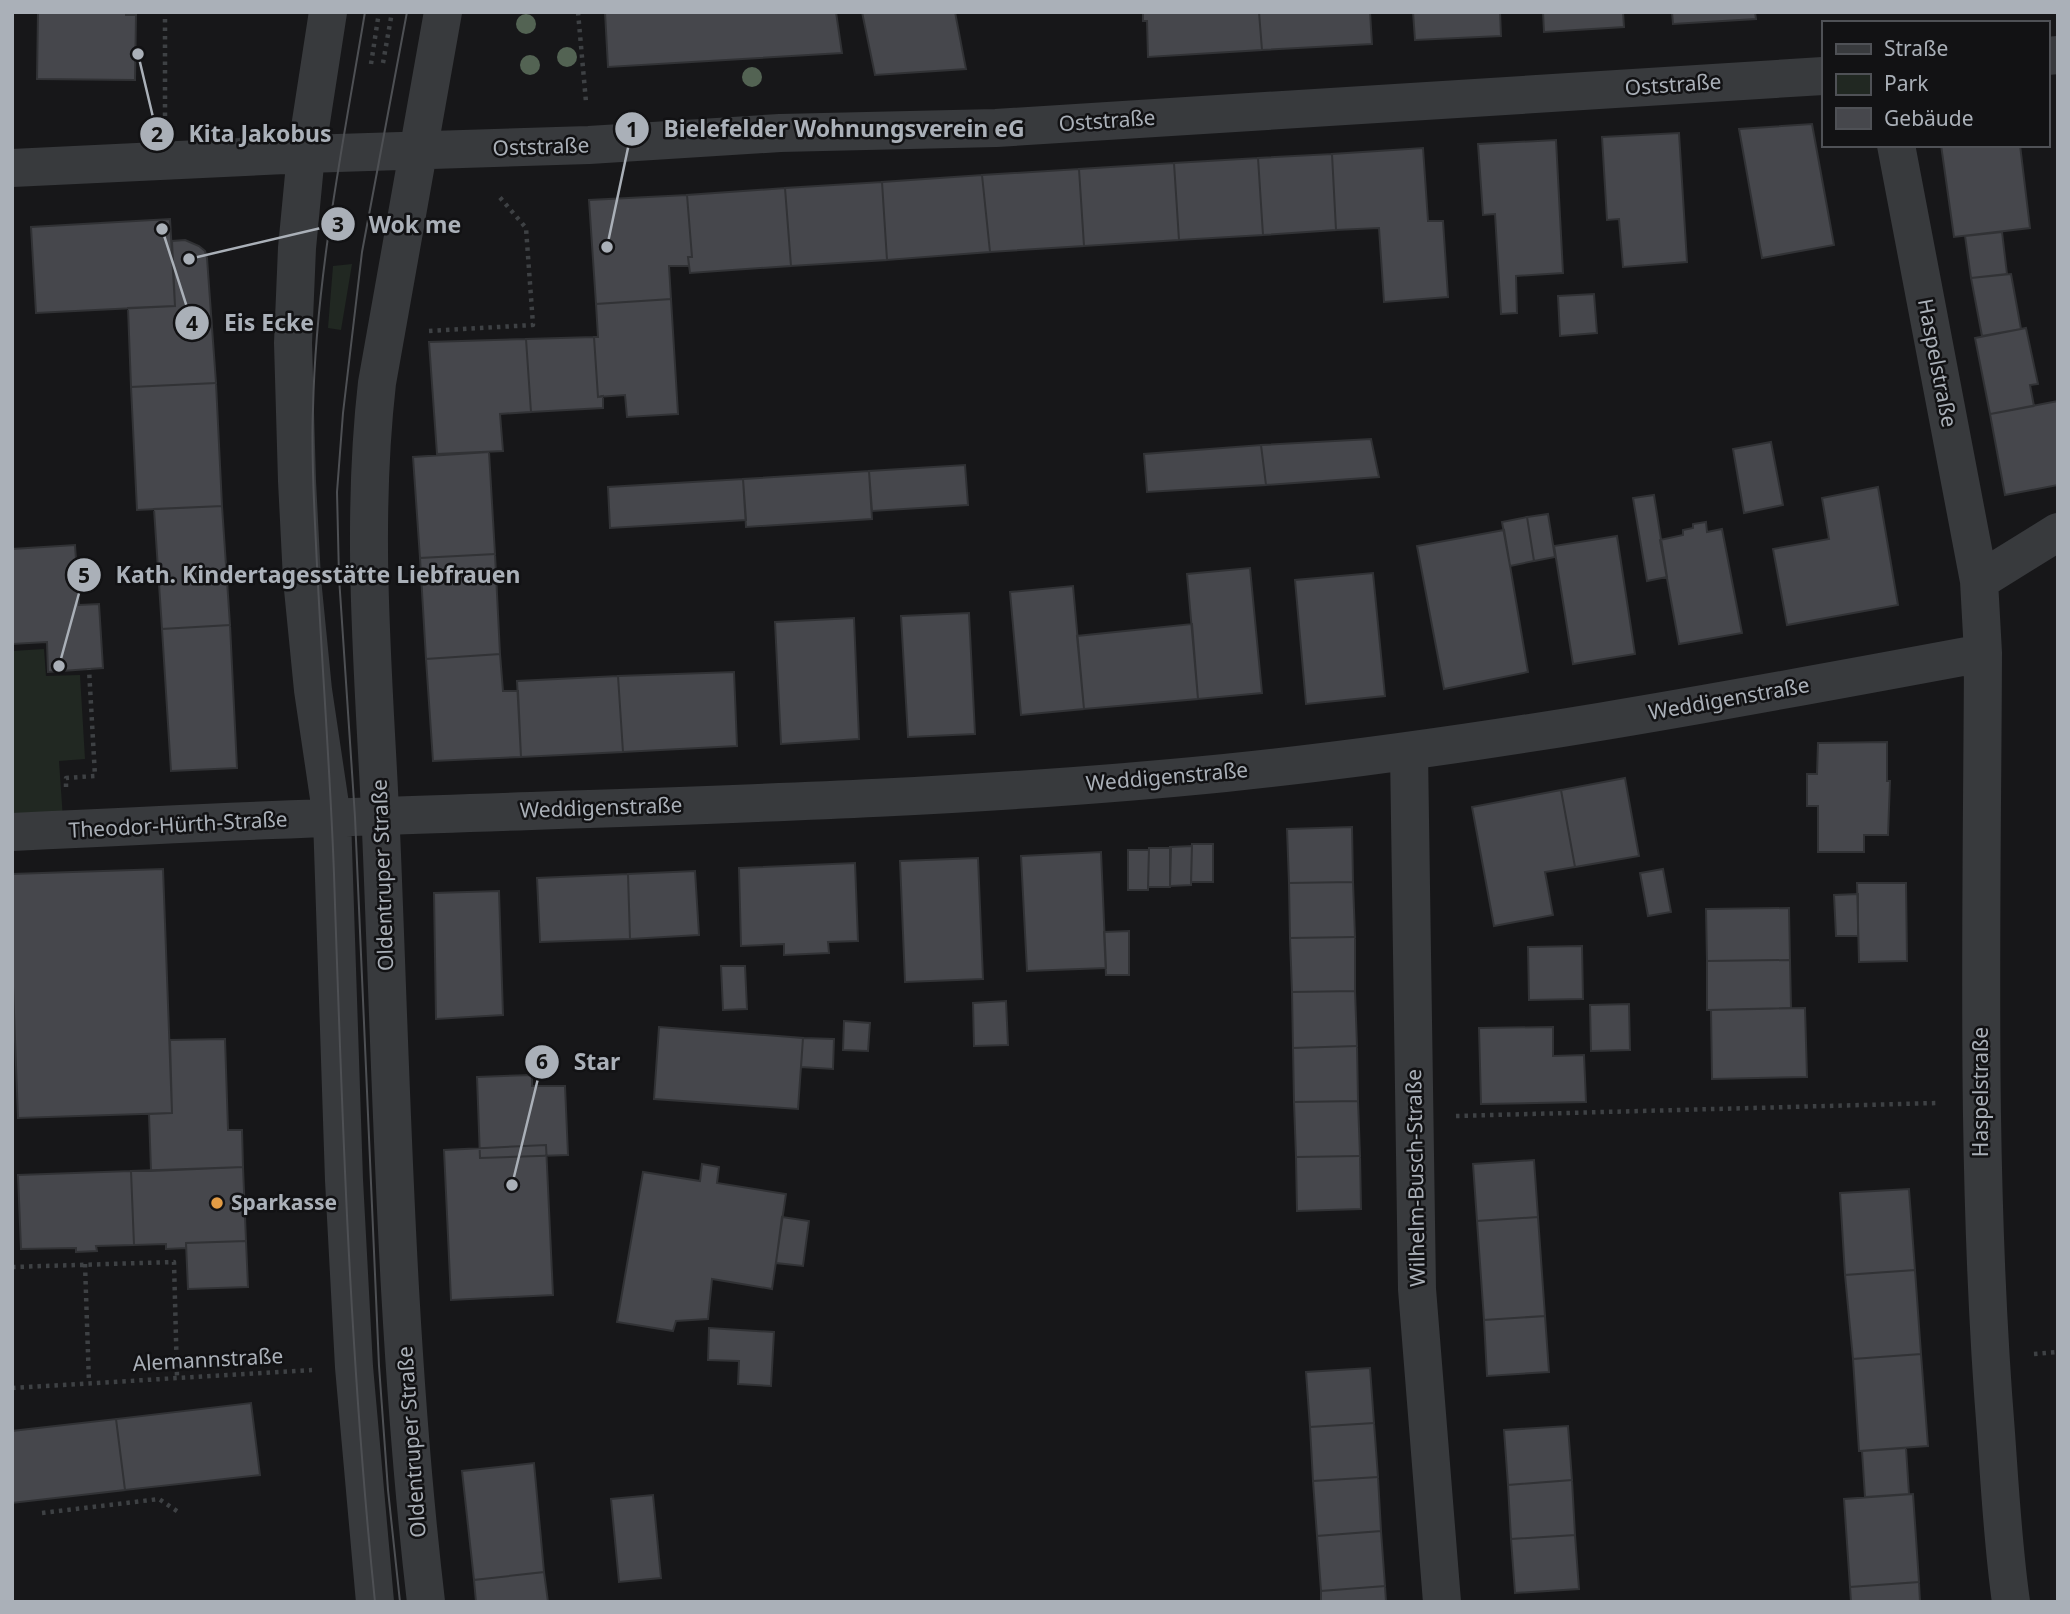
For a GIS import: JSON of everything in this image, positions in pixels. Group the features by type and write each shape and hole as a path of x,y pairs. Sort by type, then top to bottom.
{"street":[{"path":"328,12 306,154 297,248 293,343 297,481 302,579 312,678 338,817 344,1180 354,1367 375,1602"},
{"name":"Oldentruper Straße","path":"426,1602 411,1446 394,1177 371,626 369,500 370,442 377,383 443,12"},
{"name":"Oststraße","path":"12,168 306,154 589,145 780,133 996,128 1822,76"},
{"name":"Haspelstraße","path":"1896,147 1979,581 1983,653 1980,1102 1990,1357 2011,1602"},
{"path":"1979,581 2058,532"},
{"name":"Weddigenstraße","path":"338,817 932,796 1224,773 1409,752 1641,715 1983,653"},
{"name":"Wilhelm-Busch-Straße","path":"1409,752 1417,1289 1442,1602"},
{"name":"Theodor-Hürth-Straße","path":"12,832 338,817"}],"path":[{"path":"165,12 165,116"},
{"path":"371,64 379,12"},
{"path":"383,63 392,12"},
{"path":"578,12 589,145"},
{"path":"416,332 533,325 526,228 496,194"},
{"path":"69,829 66,778 95,776 89,669"},
{"path":"1414,1117 1980,1102"},
{"path":"12,1267 174,1262 177,1377"},
{"path":"85,1264 89,1383"},
{"name":"Alemannstraße","path":"12,1388 354,1367"},
{"path":"42,1513 159,1499 180,1513"}],"green space":[{"path":"352,264 341,330 328,328 333,266"},
{"path":"44,649 46,676 80,675 85,759 59,761 63,819 12,822 12,651"}],"building":[{"path":"38,12 126,12 126,15 136,15 135,80 37,79"},
{"path":"605,12 836,12 842,53 608,67"},
{"path":"862,12 955,12 966,69 875,75"},
{"path":"1143,12 1259,12 1262,50 1148,57 1147,21 1143,21"},
{"path":"1259,12 1370,12 1372,44 1262,50"},
{"path":"1413,12 1500,12 1501,36 1415,40"},
{"path":"1543,12 1623,12 1624,27 1544,32"},
{"path":"1672,12 1755,12 1756,19 1673,24"},
{"path":"1812,124 1834,245 1762,258 1739,129"},
{"path":"1679,133 1687,262 1623,267 1619,219 1607,220 1602,137"},
{"path":"1556,140 1563,273 1516,276 1517,313 1501,314 1495,214 1483,215 1478,144"},
{"path":"1941,147 2020,147 2030,228 1954,237"},
{"path":"1423,148 1428,221 1443,221 1448,297 1384,302 1379,228 1336,230 1332,154"},
{"path":"1332,154 1336,230 1263,235 1258,158"},
{"path":"1258,158 1263,235 1179,240 1174,163"},
{"path":"1174,163 1179,240 1084,246 1079,169"},
{"path":"1079,169 1084,246 990,252 982,175"},
{"path":"982,175 990,252 887,260 882,182"},
{"path":"882,182 887,260 791,266 785,188"},
{"path":"785,188 791,266 690,273 688,257 692,257 687,195"},
{"path":"687,195 692,257 688,257 689,266 669,266 671,299 596,304 589,200"},
{"path":"170,219 175,306 36,313 31,227"},
{"path":"2002,232 2007,274 1971,278 1965,236"},
{"path":"185,240 199,246 205,251 207,258 216,383 131,387 128,308 175,306 172,241"},
{"path":"2011,274 2021,329 1982,336 1971,278"},
{"path":"1594,294 1597,333 1560,336 1558,296"},
{"path":"671,299 678,414 627,417 625,395 598,397 594,337 598,337 596,304"},
{"path":"2026,328 2038,384 2030,385 2034,406 1990,414 1975,338"},
{"path":"594,337 598,397 603,396 603,408 531,412 526,339"},
{"path":"526,339 531,412 500,414 503,451 437,454 429,342"},
{"path":"216,383 222,506 137,510 131,387"},
{"path":"2058,401 2058,485 2005,495 1990,414"},
{"path":"1371,439 1379,477 1266,485 1261,445"},
{"path":"1771,442 1783,505 1744,513 1733,449"},
{"path":"1261,445 1266,485 1147,492 1144,454"},
{"path":"489,452 495,554 420,558 413,457"},
{"path":"965,465 968,505 872,511 869,471"},
{"path":"869,471 872,519 746,527 743,479"},
{"path":"743,479 746,520 610,528 608,487"},
{"path":"1878,487 1898,605 1787,625 1773,549 1829,539 1822,498"},
{"path":"1654,495 1667,577 1647,581 1633,498"},
{"path":"222,506 230,625 162,629 154,509"},
{"path":"1548,514 1555,557 1534,561 1527,517"},
{"path":"1527,517 1534,561 1510,566 1502,522"},
{"path":"1706,522 1707,532 1722,529 1742,633 1679,644 1660,540 1683,535 1683,530 1693,528 1693,524"},
{"path":"1504,530 1528,672 1444,689 1417,546"},
{"path":"1617,536 1635,654 1573,664 1554,546"},
{"path":"75,545 79,605 99,604 103,668 48,672 47,642 12,644 12,549"},
{"path":"495,554 500,654 426,659 420,558"},
{"path":"1250,568 1262,693 1198,699 1187,574"},
{"path":"1373,573 1385,696 1306,704 1295,580"},
{"path":"1073,586 1084,709 1021,715 1010,592"},
{"path":"969,613 975,734 908,737 901,616"},
{"path":"854,618 859,739 781,744 775,622"},
{"path":"1192,624 1198,699 1084,709 1077,636"},
{"path":"230,625 237,768 171,771 162,629"},
{"path":"500,654 503,691 518,691 521,757 433,761 426,659"},
{"path":"734,672 737,746 623,752 618,676"},
{"path":"618,676 623,752 521,757 517,681"},
{"path":"1887,742 1887,781 1890,781 1888,835 1864,835 1864,852 1818,852 1818,806 1807,806 1807,774 1817,774 1818,743"},
{"path":"1625,778 1639,856 1575,867 1561,790"},
{"path":"1561,790 1575,867 1545,872 1553,915 1494,926 1472,807"},
{"path":"1352,827 1353,882 1289,883 1287,829"},
{"path":"1192,844 1213,844 1213,882 1191,882"},
{"path":"1192,846 1191,885 1170,886 1170,847"},
{"path":"1149,848 1171,848 1170,887 1148,887"},
{"path":"1128,850 1149,850 1148,890 1128,890"},
{"path":"1101,852 1106,968 1027,971 1021,856"},
{"path":"978,858 983,979 905,982 900,861"},
{"path":"855,863 858,941 828,942 829,953 784,955 784,944 741,946 739,868"},
{"path":"163,869 172,1113 18,1118 12,960 12,874"},
{"path":"1663,869 1671,912 1648,916 1640,873"},
{"path":"695,871 699,935 630,939 628,874"},
{"path":"628,874 630,939 540,942 537,878"},
{"path":"1353,882 1355,937 1290,938 1289,883"},
{"path":"1857,883 1906,883 1907,961 1859,962"},
{"path":"499,891 503,1015 436,1019 434,893"},
{"path":"1858,894 1858,936 1836,936 1834,895"},
{"path":"1789,908 1790,960 1707,961 1706,909"},
{"path":"1129,931 1129,975 1106,975 1104,932"},
{"path":"1355,937 1355,991 1292,992 1290,938"},
{"path":"1582,946 1583,999 1529,1000 1528,947"},
{"path":"1790,960 1791,1008 1707,1010 1707,961"},
{"path":"721,966 745,966 747,1009 723,1010"},
{"path":"1355,991 1357,1046 1293,1048 1292,992"},
{"path":"1006,1001 1008,1045 974,1046 973,1003"},
{"path":"1629,1004 1630,1050 1591,1051 1590,1005"},
{"path":"1805,1008 1807,1077 1712,1079 1711,1010"},
{"path":"844,1021 870,1023 868,1051 843,1050"},
{"path":"659,1027 803,1038 798,1109 654,1099"},
{"path":"1553,1027 1553,1056 1584,1055 1586,1102 1481,1104 1479,1028"},
{"path":"803,1038 834,1039 833,1069 801,1067"},
{"path":"225,1039 228,1130 242,1130 243,1167 151,1171 149,1114 172,1113 170,1040"},
{"path":"1357,1046 1358,1101 1294,1102 1293,1048"},
{"path":"532,1075 532,1086 565,1086 568,1155 480,1158 477,1077"},
{"path":"1358,1101 1360,1156 1296,1157 1294,1102"},
{"path":"546,1145 553,1295 451,1300 444,1150"},
{"path":"1360,1156 1361,1209 1297,1211 1296,1157"},
{"path":"1534,1160 1538,1217 1477,1221 1473,1164"},
{"path":"702,1164 719,1167 717,1183 786,1194 772,1289 712,1279 708,1319 676,1321 673,1331 617,1322 643,1172 700,1181"},
{"path":"243,1167 246,1241 186,1243 186,1248 166,1249 166,1244 134,1245 131,1171"},
{"path":"131,1171 134,1245 96,1246 97,1251 76,1252 76,1248 21,1249 18,1175"},
{"path":"1909,1189 1915,1270 1845,1275 1840,1193"},
{"path":"782,1217 809,1221 803,1266 776,1263"},
{"path":"1538,1217 1545,1316 1484,1320 1477,1221"},
{"path":"246,1241 248,1287 188,1289 186,1243"},
{"path":"1915,1270 1921,1354 1853,1359 1845,1275"},
{"path":"1545,1316 1549,1372 1487,1376 1484,1320"},
{"path":"709,1328 774,1332 771,1386 738,1384 739,1361 708,1360"},
{"path":"1921,1354 1928,1446 1859,1451 1853,1359"},
{"path":"1370,1368 1374,1423 1310,1427 1306,1372"},
{"path":"251,1403 260,1475 125,1490 116,1419"},
{"path":"116,1419 125,1490 12,1503 12,1431"},
{"path":"1374,1423 1378,1477 1313,1481 1310,1427"},
{"path":"1568,1426 1572,1480 1508,1485 1504,1430"},
{"path":"1906,1448 1909,1494 1865,1497 1862,1451"},
{"path":"534,1463 544,1572 474,1580 462,1471"},
{"path":"1378,1477 1381,1531 1317,1536 1313,1481"},
{"path":"1572,1480 1575,1535 1511,1539 1508,1485"},
{"path":"1913,1494 1919,1582 1850,1587 1844,1499"},
{"path":"653,1495 661,1578 619,1582 611,1499"},
{"path":"1381,1531 1385,1586 1321,1591 1317,1536"},
{"path":"1575,1535 1579,1589 1515,1593 1511,1539"},
{"path":"544,1572 548,1602 476,1602 474,1580"},
{"path":"1919,1582 1920,1602 1851,1602 1850,1587"},
{"path":"1385,1586 1386,1602 1321,1602 1321,1591"}],"tram line":[{"path":"365,12 325,260 315,359 312,443 332,833 348,1238 359,1420 375,1602"},
{"path":"400,1602 379,1366 355,817 339,577 337,492 343,413 362,252 407,12"}],"place":[{"name":"Kita Jakobus","path":"138,54"},
{"name":"Eis Ecke","path":"162,229"},
{"name":"Bielefelder Wohnungsverein eG","path":"607,247"},
{"name":"Wok me","path":"189,259"},
{"name":"Kath. Kindertagesstätte Liebfrauen","path":"59,666"},
{"name":"Star","path":"512,1185"},
{"name":"Sparkasse","path":"217,1203"}]}
